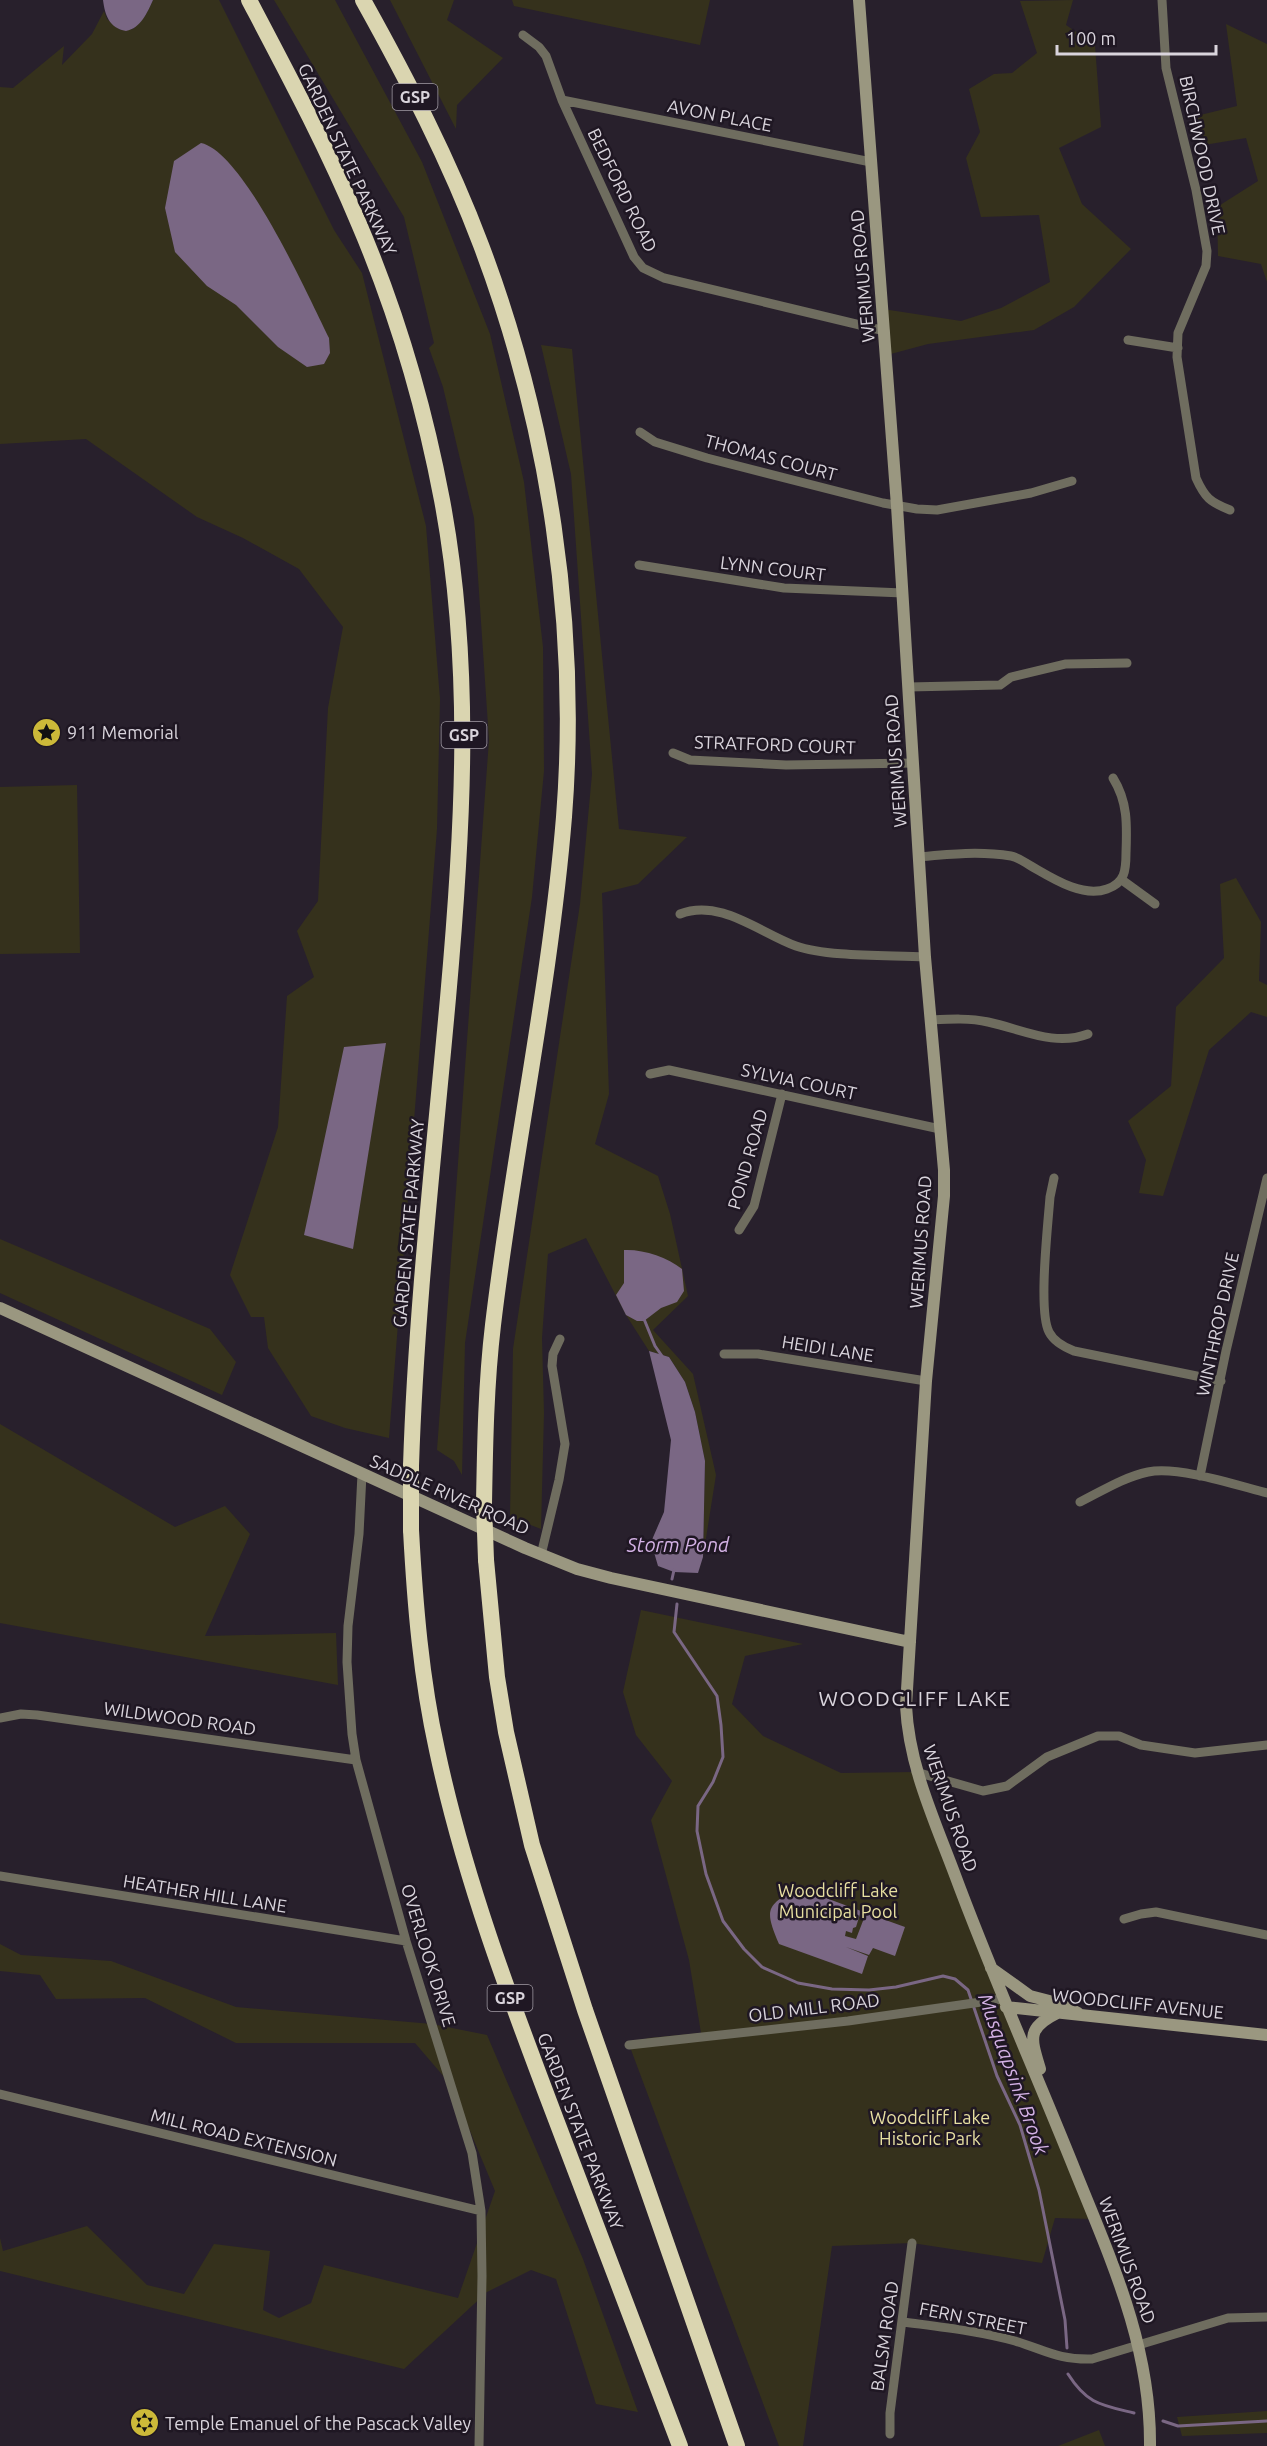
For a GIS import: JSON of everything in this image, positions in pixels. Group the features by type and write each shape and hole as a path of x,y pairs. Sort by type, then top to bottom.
{"highway":[{"name":"GARDEN STATE PARKWAY","path":"249,0 337,174 381,279 400,334 440,491 458,616 464,731 460,847 417,1347 411,1466 411,1530 419,1634 436,1748 464,1861 500,1970 680,2446"},
{"name":"GSP","path":"363,0 444,157 481,244 510,332 544,469 553,524 565,639 567,755 562,837 543,987 492,1328 487,1386 484,1504 486,1560 496,1665 506,1732 532,1845 578,1988 737,2446"},
{"path":"368,0 384,37"}],"main road":[{"name":"WERIMUS ROAD","path":"859,0 885,331 925,957 932,1020 944,1196 926,1381 906,1706 910,1750 916,1772 989,1967 1045,2096 1108,2253 1139,2344 1147,2393 1150,2446"},
{"name":"SADDLE RIVER ROAD","path":"0,1308 541,1555 577,1569 910,1642"},
{"path":"989,1967 1030,1996 1061,2004 1082,2015"},
{"name":"WOODCLIFF AVENUE","path":"1004,2003 1057,2013 1267,2034"},
{"path":"1045,2096 1032,2043 1032,2033 1037,2024 1057,2013"}],"street":[{"name":"BIRCHWOOD DRIVE","path":"1162,0 1166,68 1196,190 1207,251 1206,266 1178,333 1178,348 1196,478 1203,494 1215,504 1230,510"},
{"name":"BEDFORD ROAD","path":"523,35 539,47 546,56 562,100 634,257 643,268 664,279 885,331"},
{"name":"AVON PLACE","path":"562,100 871,162"},
{"path":"1128,340 1178,348"},
{"name":"THOMAS COURT","path":"640,432 655,442 707,458 897,506 937,510 1031,493 1072,481"},
{"name":"LYNN COURT","path":"639,565 784,588 903,593"},
{"path":"908,687 1000,685 1011,677 1065,664 1127,663"},
{"name":"STRATFORD COURT","path":"673,753 690,760 786,765 914,763"},
{"path":"920,857 981,852 1014,856 1085,891 1099,892 1122,880 1126,867 1125,804 1113,778"},
{"path":"1122,880 1155,904"},
{"path":"680,914 691,910 721,914 744,921 798,947 838,952 925,957"},
{"path":"932,1020 987,1021 1055,1040 1075,1039 1088,1034"},
{"name":"SYLVIA COURT","path":"650,1074 669,1070 940,1129"},
{"name":"POND ROAD","path":"739,1230 754,1206 782,1094"},
{"path":"1054,1178 1050,1197 1043,1310 1053,1339 1074,1351 1221,1381"},
{"name":"WINTHROP DRIVE","path":"1200,1476 1267,1178"},
{"path":"541,1555 565,1444 552,1366 560,1339"},
{"name":"HEIDI LANE","path":"724,1354 758,1354 926,1381"},
{"path":"1080,1502 1131,1477 1151,1471 1200,1476 1267,1493"},
{"name":"OVERLOOK DRIVE","path":"362,1474 359,1534 348,1626 347,1662 352,1734 356,1760 406,1941 472,2152 481,2211 479,2446"},
{"name":"WILDWOOD ROAD","path":"0,1718 21,1714 37,1715 356,1760"},
{"path":"916,1772 974,1790 990,1791 1017,1781 1047,1757 1098,1736 1119,1736 1141,1745 1195,1753 1267,1745"},
{"name":"HEATHER HILL LANE","path":"0,1876 406,1941"},
{"path":"1124,1919 1156,1912 1267,1935"},
{"name":"OLD MILL ROAD","path":"629,2045 848,2021 980,2002 1004,2003"},
{"name":"MILL ROAD EXTENSION","path":"0,2094 481,2211"},
{"name":"BALSM ROAD","path":"890,2434 890,2413 904,2322 912,2243"},
{"name":"FERN STREET","path":"904,2322 991,2336 1062,2358 1092,2359 1228,2318 1267,2317"}],"green space":[{"path":"153,0 219,0 334,230 362,273 426,526 440,699 437,829 389,1438 345,1428 311,1416 268,1348 264,1317 251,1317 230,1275 278,1127 287,996 314,977 297,931 318,901 328,708 343,627 299,569 243,538 197,517 86,439 0,444 0,87 13,88 64,46 62,65 92,34 104,11 107,19 120,30 133,29 145,16"},
{"path":"274,0 335,0 422,162 490,334 524,482 543,647 544,771 532,897 465,1343 462,1475 454,1461 437,1450 489,740 474,518 443,387 429,348 434,343 404,217"},
{"path":"390,0 454,0 447,20 503,58 457,105 456,129"},
{"path":"512,0 710,0 700,45 514,6"},
{"path":"1073,0 1066,25 1095,45 1101,127 1059,148 1082,204 1131,249 1074,307 1034,330 928,344 887,355 883,309 961,321 1001,308 1050,282 1039,215 981,217 966,158 980,132 969,89 994,74 1012,73 1037,53 1020,1"},
{"path":"1226,24 1267,44 1267,282 1261,264 1218,256 1217,207 1258,181 1246,138 1198,146 1192,117 1237,106"},
{"path":"541,345 572,349 619,829 687,837 638,884 602,893 609,1094 595,1144 658,1176 670,1214 688,1296 653,1330 693,1374 716,1475 703,1557 705,1461 695,1412 685,1382 669,1357 649,1351 626,1315 586,1238 548,1254 542,1338 544,1413 541,1529 510,1517 513,1349 580,904 592,774 571,474"},
{"path":"77,785 80,953 0,954 0,787"},
{"path":"1236,878 1261,922 1259,981 1267,985 1267,1017 1251,1012 1209,1050 1163,1196 1139,1193 1146,1160 1128,1121 1171,1086 1176,1007 1224,958 1220,884"},
{"path":"0,1239 210,1329 236,1362 222,1395 0,1293"},
{"path":"0,1424 175,1527 225,1506 250,1534 205,1636 336,1633 338,1685 0,1623"},
{"path":"641,1610 803,1644 745,1656 732,1704 763,1736 841,1773 916,1772 1094,2219 1055,2218 1042,2263 912,2243 832,2246 803,2446 779,2446 630,2047 648,2038 701,2033 689,1960 651,1820 672,1781 636,1735 623,1692"},
{"path":"0,1944 21,1955 111,1961 236,2007 432,2024 487,2035 583,2259 638,2412 596,2404 556,2279 531,2270 487,2292 404,2369 0,2271 0,2238 3,2251 87,2226 147,2285 184,2294 214,2244 270,2251 263,2310 279,2318 311,2303 324,2265 458,2298 495,2191 451,2085 415,2043 236,2043 145,1998 56,1999 40,1975 0,1971"},
{"path":"1267,2411 1267,2433 1182,2436 1177,2417"},
{"path":"1099,2430 1105,2446 1058,2446"}],"water":[{"path":"103,0 153,0 140,23 126,31 116,27 109,20"},
{"path":"201,143 218,152 236,171 255,198 291,260 329,338 330,353 324,364 307,367 278,347 236,305 207,286 175,252 165,208 174,161"},
{"path":"386,1043 353,1249 304,1235 344,1047"},
{"path":"624,1250 654,1255 682,1269 684,1291 677,1302 661,1308 644,1321 637,1321 626,1315 616,1295 624,1283"},
{"name":"Storm Pond","path":"649,1351 669,1357 685,1382 695,1412 705,1461 703,1557 698,1573 674,1572 658,1566 651,1542 664,1512 671,1440"},
{"path":"799,1888 861,1911 856,1927 853,1928 852,1933 846,1931 845,1936 856,1939 866,1913 905,1927 895,1956 873,1948 869,1955 846,1947 868,1956 862,1974 779,1944 771,1923 771,1909 780,1899"}],"waterway":[{"name":"Musquapsink Brook","path":"644,1319 655,1346 662,1356"},
{"name":"Musquapsink Brook","path":"672,1579 674,1570"},
{"name":"Musquapsink Brook","path":"677,1604 674,1632 717,1696 723,1757 713,1782 698,1806 697,1831 706,1874 723,1921 744,1949 762,1967 798,1983 832,1989 869,1990 896,1987 943,1976 955,1979 968,1990 997,2076 1020,2125 1039,2190 1065,2320 1067,2348"},
{"name":"Musquapsink Brook","path":"1068,2374 1082,2392 1096,2402 1134,2413"},
{"name":"Musquapsink Brook","path":"1163,2421 1178,2426 1267,2421"}],"place":[{"name":"911 Memorial","path":"46,732"},
{"name":"Temple Emanuel of the Pascack Valley","path":"144,2423"}],"district":[{"name":"WOODCLIFF LAKE","path":"915,1698"}],"park label":[{"name":"Woodcliff Lake Municipal Pool","path":"838,1900"},
{"name":"Woodcliff Lake Historic Park","path":"930,2127"}]}
